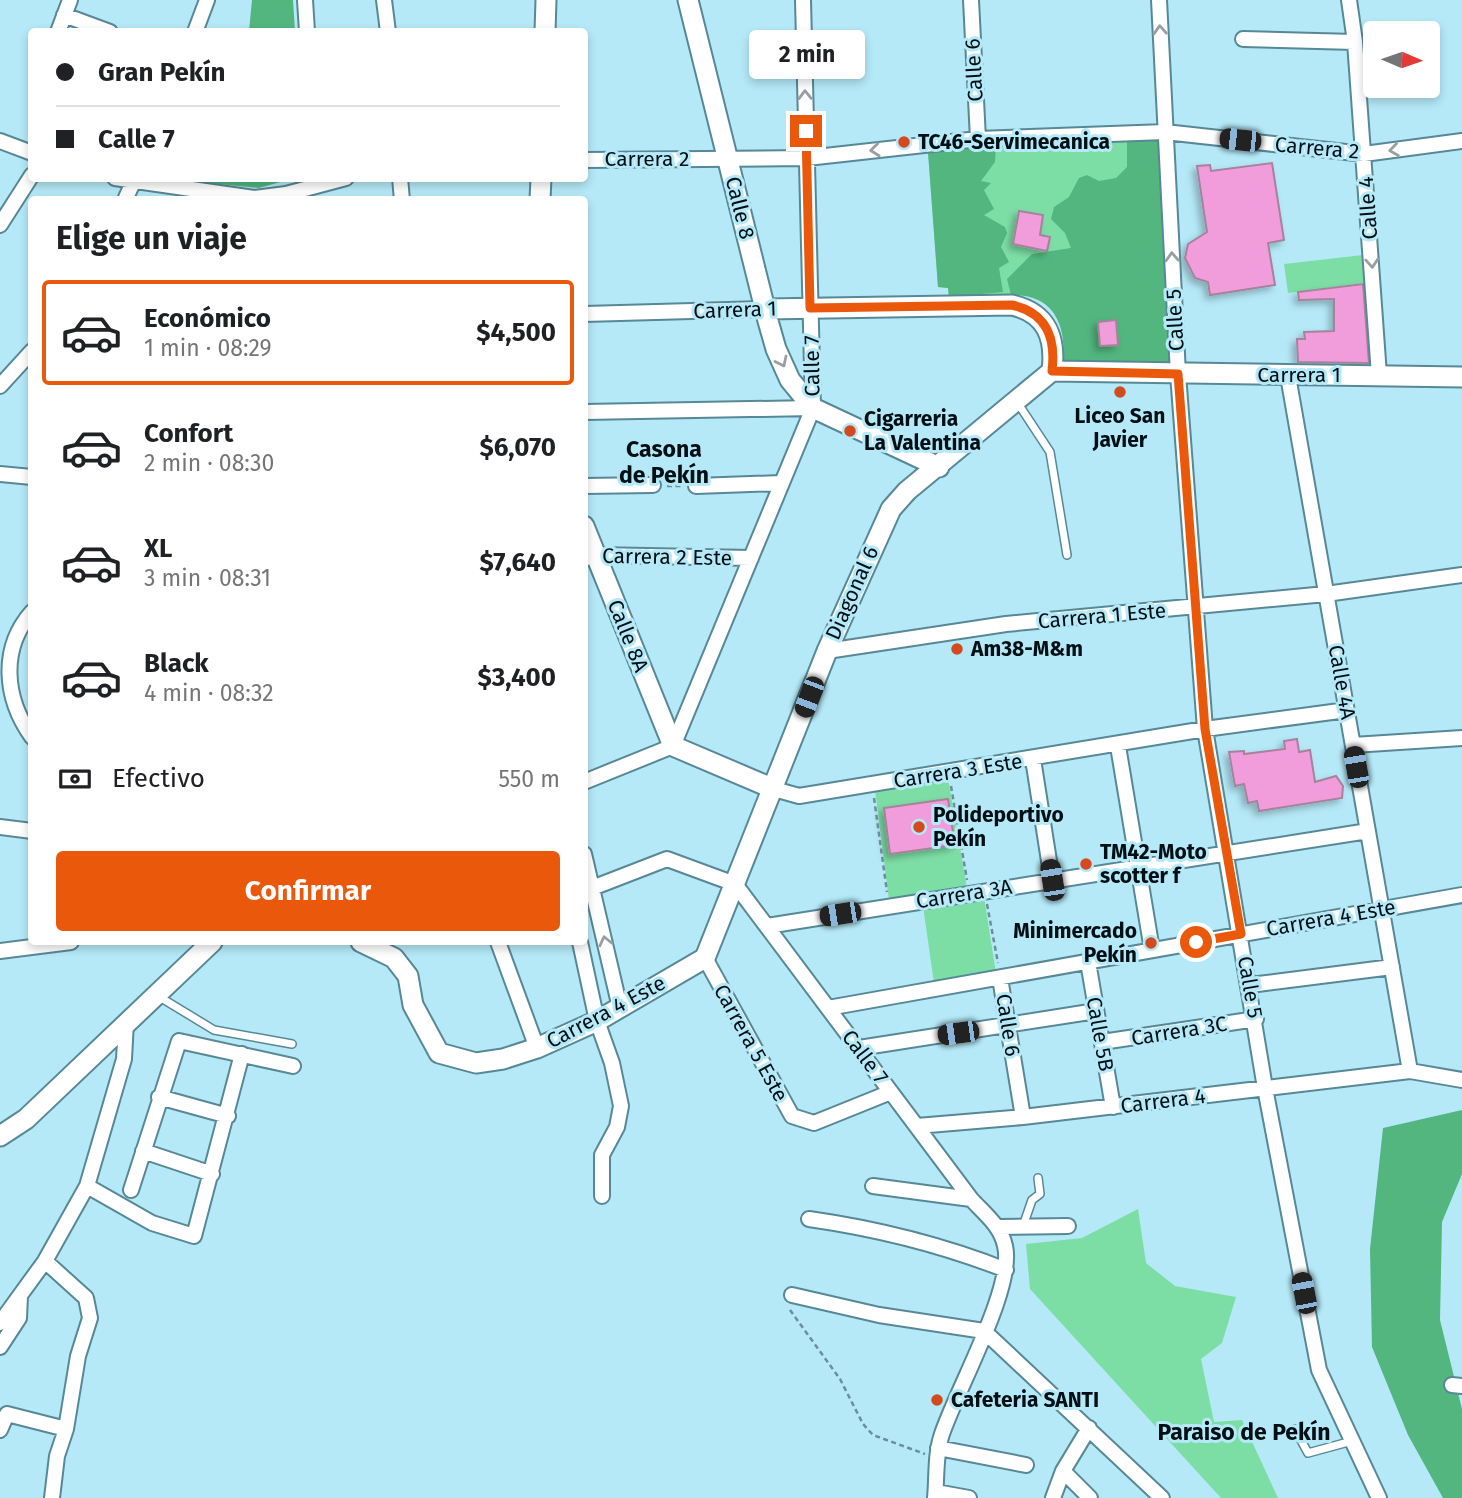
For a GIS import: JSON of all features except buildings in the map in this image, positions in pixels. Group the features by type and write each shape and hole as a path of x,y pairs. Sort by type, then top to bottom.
{"main road":[{"path":"545,28 546,0"},
{"name":"Calle 8","path":"688,0 779,356 790,380 813,408"},
{"name":"Carrera 1","path":"766,309 1012,305 1025,308 1046,325 1055,351 1052,371 1462,377"},
{"name":"Diagonal 6","path":"705,958 827,651 891,509 1052,371"},
{"path":"813,408 939,467"},
{"name":"Calle 8A","path":"590,557 673,746"},
{"name":"Carrera 3 Este","path":"673,746 774,789"},
{"path":"0,1136 26,1119 100,1045 209,945"},
{"name":"Carrera 4 Este","path":"367,945 394,958 408,976 413,1005 439,1053 476,1063 503,1059 537,1048 597,1021 705,958"}],"street":[{"path":"59,28 70,0"},
{"path":"196,28 207,0"},
{"path":"305,0 307,28"},
{"path":"384,0 387,28"},
{"name":"Calle 7","path":"673,746 813,408 803,0"},
{"name":"Calle 6","path":"971,0 978,139"},
{"name":"Calle 5","path":"1159,0 1178,374 1205,729 1224,853 1256,1019 1265,1088 1319,1370 1379,1498"},
{"name":"Calle 4","path":"1349,0 1364,154 1379,375"},
{"path":"64,15 99,28"},
{"path":"1243,39 1355,42"},
{"name":"Carrera 2","path":"588,160 807,158 978,139 1166,132 1364,154 1462,141"},
{"path":"0,141 28,152"},
{"path":"0,225 28,182"},
{"path":"139,182 214,196"},
{"path":"270,196 286,194 318,182"},
{"name":"Carrera 1","path":"588,314 766,309"},
{"path":"0,386 28,355"},
{"name":"Calle 4A","path":"1288,376 1410,1071"},
{"path":"588,412 813,408"},
{"path":"0,474 28,477"},
{"path":"696,486 782,483"},
{"path":"588,486 653,485"},
{"name":"Carrera 2 Este","path":"590,557 751,558"},
{"name":"Carrera 1 Este","path":"827,651 1006,624 1326,594 1462,575"},
{"path":"28,617 10,640 4,662 6,690 17,716 28,731"},
{"name":"Carrera 3 Este","path":"774,789 799,796 1118,746 1205,729 1347,710"},
{"path":"1353,745 1462,738"},
{"path":"588,780 673,746"},
{"path":"1118,746 1152,950"},
{"path":"1033,759 1052,880"},
{"path":"0,827 28,830"},
{"name":"Carrera 3A","path":"767,926 1368,831"},
{"path":"592,888 667,859 735,884"},
{"path":"588,871 620,1008"},
{"name":"Calle 7","path":"735,884 971,1199 998,1227"},
{"name":"Carrera 4 Este","path":"828,1008 1462,894"},
{"path":"0,951 47,945"},
{"path":"499,945 537,1048"},
{"path":"581,945 597,1021 612,1062 621,1106 617,1126 603,1155 602,1195"},
{"name":"Carrera 5 Este","path":"705,958 792,1116 814,1123 891,1092"},
{"name":"Calle 5B","path":"1088,962 1113,1107"},
{"path":"1250,985 1392,967"},
{"name":"Calle 6","path":"1000,978 1023,1118"},
{"path":"859,1048 1096,1011"},
{"name":"Carrera 3C","path":"1101,1042 1256,1019"},
{"path":"0,1323 45,1261 87,1186 124,1059 128,1040 126,1021"},
{"path":"131,1190 179,1041 293,1066"},
{"path":"87,1186 152,1223 194,1236 228,1116 242,1054"},
{"name":"Carrera 4","path":"916,1126 1023,1118 1410,1071 1462,1080"},
{"path":"159,1097 228,1116"},
{"path":"143,1151 212,1174"},
{"path":"873,1186 971,1199"},
{"path":"809,1219 874,1228 965,1254 1006,1270"},
{"path":"969,1498 935,1495 938,1454 1006,1270 1005,1244 998,1227 1068,1226"},
{"path":"45,1261 86,1298 89,1307 66,1429 57,1456 52,1498"},
{"path":"792,1295 879,1315 984,1331 1162,1498"},
{"path":"0,1347 19,1318 20,1296"},
{"path":"0,1430 7,1413 66,1429"},
{"path":"1053,1498 1063,1471 1088,1428"},
{"path":"938,1454 1026,1465"},
{"path":"1063,1471 1090,1498"}],"lane":[{"path":"1016,401 1049,452 1067,555"},
{"path":"155,994 214,1030 292,1044"},
{"path":"1023,1227 1032,1200 1040,1194 1038,1178"},
{"path":"1295,1429 1308,1453 1353,1441"}],"path":[{"path":"653,485 696,486"},
{"path":"949,772 970,893"},
{"path":"872,785 888,906"},
{"name":"Calle 6","path":"985,891 1000,978"},
{"path":"792,1295 790,1310 840,1379 863,1424 873,1435 938,1454"}],"green space":[{"path":"252,0 293,0 295,28 249,28"},
{"path":"1127,141 1160,141 1171,368 1063,362 1062,336 1054,314 1037,299 1011,295 1007,279 1032,254 1071,248 1065,233 1051,219 1054,207 1069,197 1079,178 1087,175 1099,181 1116,178 1127,167"},
{"path":"1160,141 1063,362 1063,335 1057,317 1045,304 1012,295 949,297 948,288 938,287 928,152 979,145"},
{"path":"996,145 995,162 981,181 991,183 984,190 994,209 984,215 1005,227 1007,233 1001,247 1009,262 999,268 1003,292 949,297 948,288 938,287 928,152"},
{"path":"198,182 280,182 259,188"},
{"path":"1363,255 1365,283 1288,293 1284,264"},
{"path":"948,778 967,888 889,900 875,790"},
{"path":"984,897 996,973 934,983 923,906"},
{"path":"1462,1110 1462,1174 1442,1222 1440,1320 1462,1409 1462,1498 1443,1498 1408,1435 1372,1347 1370,1249 1383,1128"},
{"path":"1138,1209 1146,1263 1175,1286 1236,1297 1222,1343 1201,1359 1214,1422 1242,1420 1278,1498 1221,1498 1030,1289 1026,1244 1082,1238"}],"place":[{"name":"TC46-Servimecanica","path":"904,142"},
{"name":"Liceo San Javier","path":"1120,392"},
{"name":"Cigarreria La Valentina","path":"850,431"},
{"name":"Am38-M&m","path":"957,649"},
{"name":"Polideportivo Pekín","path":"919,827"},
{"name":"TM42-Moto scotter f","path":"1086,864"},
{"name":"Minimercado Pekín","path":"1151,943"},
{"name":"Cafeteria SANTI","path":"937,1400"}],"district":[{"name":"Casona de Pekín","path":"664,462"},
{"name":"Paraiso de Pekín","path":"1244,1432"}],"route":[{"path":"806,131 810,308 1012,305 1025,308 1046,325 1055,351 1052,371 1178,374 1205,729 1224,853 1241,934 1196,942"}]}
